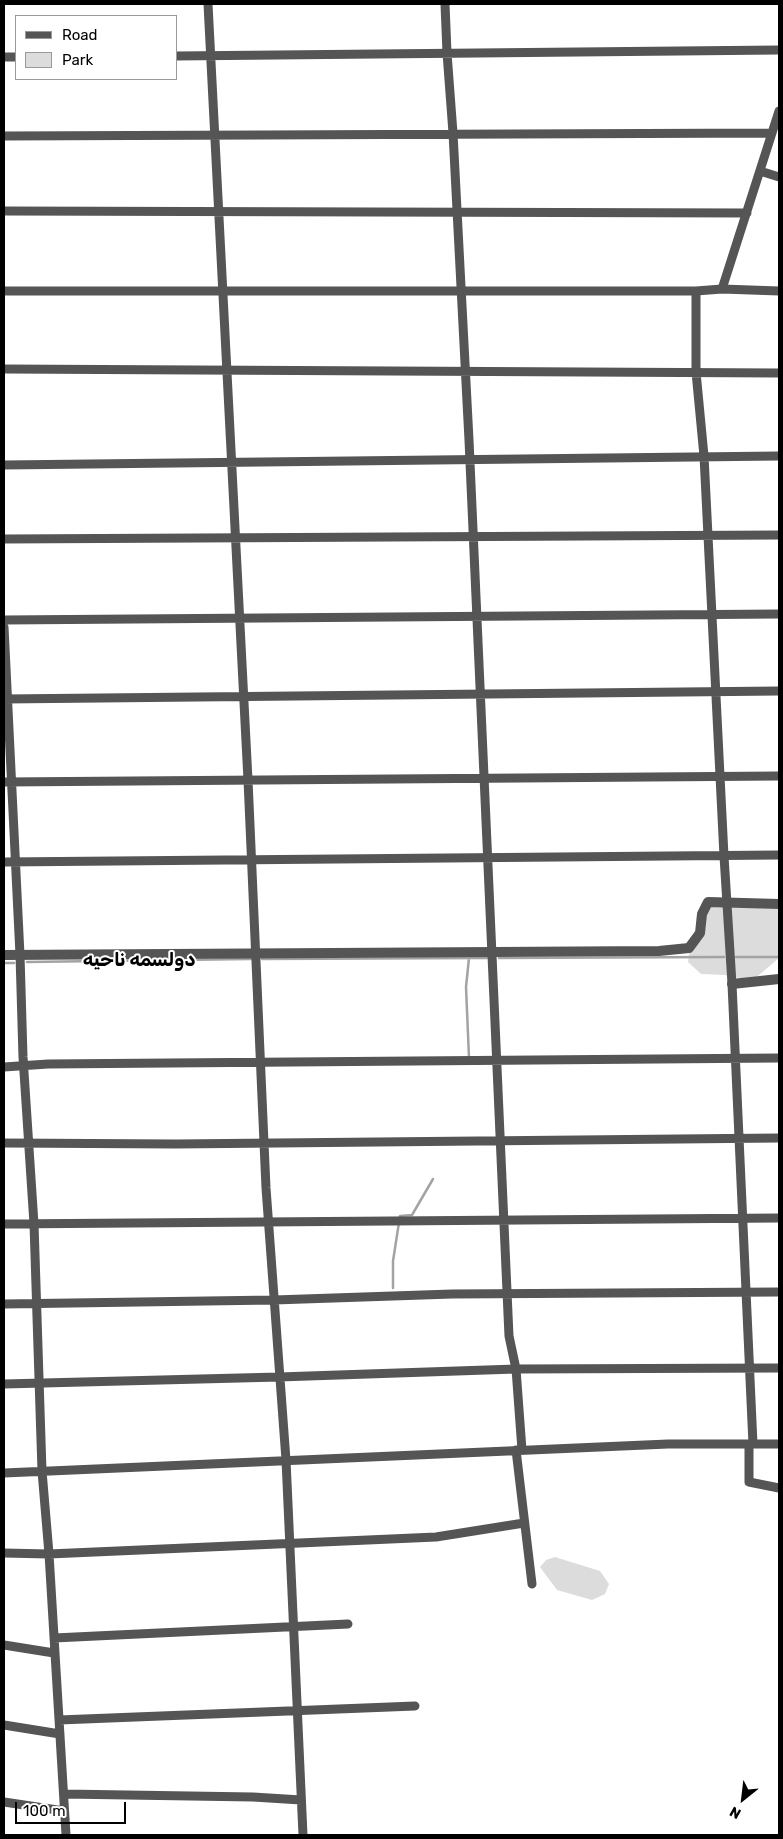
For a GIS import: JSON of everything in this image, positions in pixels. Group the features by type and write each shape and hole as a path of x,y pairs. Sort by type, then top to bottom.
{"street":[{"path":"208,4 269,1223 286,1460 303,1835"},
{"path":"445,4 470,459 509,1336 516,1369 524,1522 532,1584"},
{"path":"178,56 779,50"},
{"path":"722,289 779,114"},
{"path":"4,136 772,133"},
{"path":"760,171 779,177"},
{"path":"4,211 746,213"},
{"path":"4,291 461,292 696,291 722,289 779,291"},
{"path":"696,291 696,372 704,456 750,1368 751,1444 749,1482 779,1488"},
{"path":"4,370 779,373"},
{"path":"4,465 779,456"},
{"path":"4,539 779,534"},
{"path":"4,620 779,614"},
{"path":"4,627 8,782 16,862 24,1067 34,1224 42,1471 50,1554 54,1653 66,1835"},
{"path":"6,699 779,691"},
{"path":"8,782 779,776"},
{"path":"4,862 779,856"},
{"path":"4,955 659,951 689,948 700,933 702,914 708,902 779,904"},
{"path":"732,984 779,979"},
{"path":"4,1067 48,1064 779,1058"},
{"path":"4,1143 265,1144 779,1138"},
{"path":"4,1224 779,1218"},
{"path":"4,1304 274,1300 508,1293 779,1292"},
{"path":"4,1384 279,1378 516,1369 779,1368"},
{"path":"4,1472 668,1444 779,1444"},
{"path":"4,1553 50,1554 436,1537 524,1522"},
{"path":"54,1638 348,1624"},
{"path":"4,1645 54,1653"},
{"path":"59,1720 415,1706"},
{"path":"4,1725 60,1734"},
{"path":"64,1794 253,1797 301,1800"},
{"path":"4,1802 64,1811"}],"green space":[{"path":"711,906 779,909 779,958 752,981 725,975 701,974 688,962 689,954 703,933 705,914"},
{"path":"555,1557 600,1571 609,1584 605,1594 592,1600 557,1590 540,1567 546,1560"}],"waterway":[{"path":"499,958 724,957"},
{"path":"736,957 779,957"},
{"path":"469,958 466,987 469,1058"},
{"path":"262,959 487,958"},
{"path":"27,962 251,959"},
{"path":"4,963 14,963"},
{"path":"393,1288 393,1261 400,1216 412,1215 433,1179"}],"district":[{"name":"دولسمه ناحیه","path":"139,961"}]}
